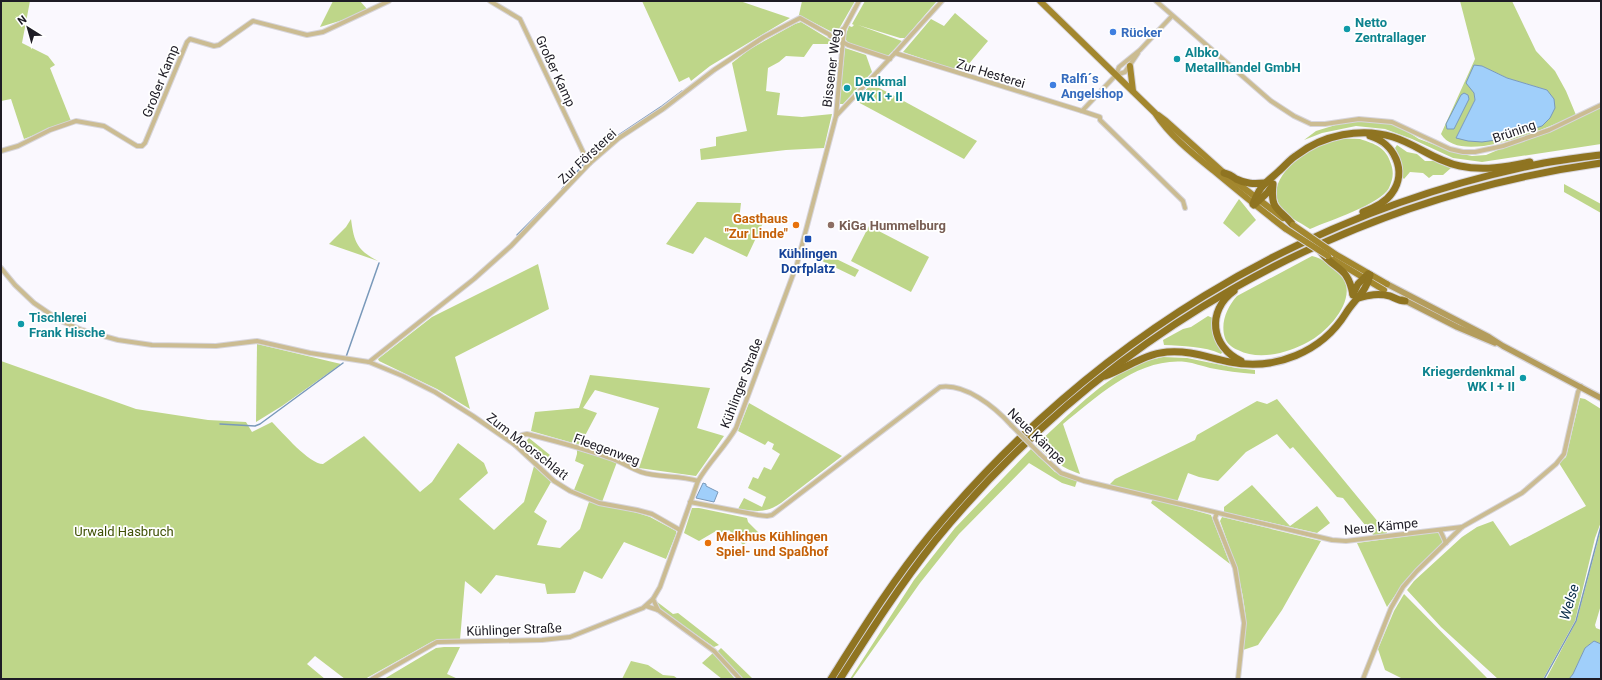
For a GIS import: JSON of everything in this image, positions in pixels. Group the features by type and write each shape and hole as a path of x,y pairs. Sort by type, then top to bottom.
{"highway":[{"path":"1255,201 1279,171 1297,155 1320,141 1354,133 1380,134 1394,137 1436,158 1460,166 1490,168 1534,161 1543,164"},
{"path":"1349,222 1355,215 1369,210 1386,199 1395,188 1399,174 1395,155 1386,143 1378,138 1354,133"},
{"path":"831,679 867,623 928,537 997,460 1056,404 1113,357 1203,296 1273,257 1349,222 1448,187 1543,164 1601,154"},
{"path":"840,679 906,580 935,542 960,512 1018,450 1056,415 1100,378 1128,356 1178,321 1210,301 1264,271 1346,232 1444,197 1538,173 1601,162"},
{"path":"1224,173 1244,183 1269,184"},
{"path":"1269,184 1272,199 1276,208 1289,227"},
{"path":"1325,256 1348,277 1355,296"},
{"path":"1247,364 1228,353 1220,343 1216,329 1217,313 1221,305 1231,293 1260,276 1264,271"},
{"path":"1100,378 1139,359 1166,352 1197,354 1230,362 1247,364 1275,362 1298,355 1309,350 1323,340 1332,331 1349,309 1355,296 1358,284 1367,277"},
{"path":"1355,296 1377,294 1388,296 1400,301 1405,301"}],"main road":[{"path":"1040,1 1155,113 1166,121 1255,201"},
{"path":"1130,66 1132,91"},
{"path":"1155,113 1163,125 1197,157 1325,256 1489,337 1503,346"},
{"path":"1289,227 1335,254 1367,277"},
{"path":"1386,287 1405,301 1457,327 1503,346 1581,386 1601,398"}],"street":[{"name":"Großer Kamp","path":"1,151 18,146 50,130 76,121 104,126 137,146 142,146 145,143 186,42 190,39 214,46 219,45 253,21 307,34 323,32 389,1"},
{"name":"Großer Kamp","path":"490,1 520,19 585,156 590,163"},
{"name":"Bissener Weg","path":"836,116 844,29 859,1"},
{"name":"Kühlinger Straße","path":"372,679 437,642 542,640 570,637 646,606 653,599 666,573 698,481 706,468 730,438 738,421 796,264 836,116 890,60 942,1"},
{"name":"Brüning","path":"1156,1 1271,101 1302,121 1311,124 1325,124 1359,119 1392,122 1450,149 1463,152 1483,152 1549,130 1601,105"},
{"path":"1082,111 1116,75 1119,67 1140,50 1172,16"},
{"name":"Zur Försterei","path":"369,362 490,265 550,206 590,163 619,138 663,109 714,70 772,33 800,18 842,42"},
{"path":"830,36 837,34 844,29"},
{"path":"842,42 890,60"},
{"path":"1116,75 1125,72 1140,50"},
{"name":"Zur Hesterei","path":"895,53 1100,117 1100,120 1183,201 1185,208"},
{"name":"Zum Moorschlatt","path":"1,268 15,285 34,303 59,320 82,330 118,340 152,345 216,346 257,341 369,362 436,392 515,445 549,477 570,491 599,503 652,514 680,530"},
{"name":"Neue Kämpe","path":"690,502 758,515 772,515 940,386 948,385 965,390 994,408 1051,465 1061,473 1071,477 1321,538 1359,540 1462,527"},
{"path":"1363,679 1385,621 1397,596 1417,570 1462,527 1522,492 1556,464 1564,454 1578,392 1581,386"},
{"name":"Fleegenweg","path":"515,445 522,435 527,434 596,453 641,472 656,475 681,476 698,481"},
{"path":"1217,513 1215,518 1235,568 1244,623 1238,679"},
{"path":"1440,530 1446,543"},
{"path":"653,599 658,610"},
{"path":"646,606 658,610 714,651 740,679"}],"green space":[{"path":"2,1 30,1 22,43 48,56 55,65 50,68 71,121 24,139 11,99 1,101"},
{"path":"333,1 360,1 367,9 346,19 320,27"},
{"path":"642,1 740,1 790,18 710,66 691,81 689,77 679,82"},
{"path":"802,1 855,1 839,29 832,32 799,15"},
{"path":"865,1 937,1 905,38 900,38 858,25 902,41 887,57 847,42 845,37 849,26 852,27 854,25 852,24"},
{"path":"1460,1 1512,1 1536,51 1555,71 1566,91 1576,115 1527,135 1485,146 1467,147 1451,143 1441,134 1475,59","holes":["1482,66 1507,78 1547,90 1456,138 1475,100 1474,93"]},
{"path":"955,13 988,41 962,72 903,52 931,19 944,26"},
{"path":"801,22 837,44 813,44 804,57 786,56 768,68 766,91 780,93 777,115 802,117 832,114 824,148 786,150 701,160 700,149 716,146 716,137 747,131 732,63 750,49"},
{"path":"845,48 866,55 872,72 843,104 839,104"},
{"path":"871,84 977,141 964,159 856,101"},
{"path":"1601,106 1601,144 1482,162 1453,158 1412,139 1385,129 1356,126 1322,133 1304,140 1316,131 1342,123 1362,121 1392,124 1419,139 1457,153 1472,156 1486,155"},
{"path":"1338,139 1360,139 1379,147 1389,158 1393,170 1393,176 1389,188 1384,194 1365,206 1310,229 1281,208 1276,194 1278,183 1292,164 1312,149 1323,144"},
{"path":"1397,145 1407,152 1417,154 1425,161 1436,161 1451,168 1443,175 1433,175 1429,178 1423,173 1410,172 1404,179 1402,177 1400,158 1395,148"},
{"path":"1564,184 1601,204 1601,213 1564,192"},
{"path":"1239,199 1256,220 1239,237 1223,223"},
{"path":"697,202 741,203 739,220 763,223 747,257 705,237 693,254 666,244"},
{"path":"351,219 355,239 361,249 378,261 329,244 346,227"},
{"path":"869,226 929,257 911,292 851,261"},
{"path":"826,254 859,270 855,277 822,261"},
{"path":"1312,256 1328,263 1336,270 1344,279 1347,289 1346,299 1341,310 1326,329 1300,346 1273,354 1255,355 1230,346 1225,338 1223,327 1227,310 1237,296"},
{"path":"538,264 549,309 455,357 470,409 437,389 379,361 378,359 432,317"},
{"path":"1208,316 1215,319 1223,351 1221,354 1201,348 1164,345 1163,340 1183,329 1191,327"},
{"path":"257,344 341,364 282,406 256,422"},
{"path":"1163,357 1187,358 1236,368 1255,370 1255,374 1221,370 1186,362 1168,362 1135,372 1119,381 1104,391 1063,424 1080,474 1056,462 1036,445 1073,410 1113,378 1142,362"},
{"name":"Urwald Hasbruch","path":"1,361 136,409 208,420 246,422 252,432 272,422 304,454 317,463 323,464 364,436 420,492 432,482 458,443 484,463 488,473 459,499 494,530 524,502 534,466 551,482 534,512 547,521 537,545 560,548 580,529 589,502 650,517 676,531 676,534 666,559 624,542 602,579 584,571 575,593 547,594 545,584 496,575 481,594 465,581 460,640 433,641 365,679 345,679 315,656 307,664 325,679 1,679"},
{"path":"590,375 710,388 697,428 724,436 696,476 639,468 659,408 595,390 583,408 597,413 580,445 531,431 535,412 579,408"},
{"path":"1580,398 1585,399 1601,409 1601,522 1595,538 1575,621 1543,679 1498,679 1441,627 1407,590 1414,581 1462,537 1477,527 1493,521 1510,546 1586,506 1559,463 1566,457"},
{"path":"1277,399 1388,534 1374,536 1343,498 1337,497 1293,447 1290,449 1277,434 1246,452 1218,481 1188,473 1177,502 1109,485 1115,479 1195,440 1197,435 1257,401 1267,404"},
{"path":"749,403 842,456 781,503 770,509 760,511 738,509 744,498 762,507 766,497 748,488 753,477 758,479 764,467 771,470 780,454 772,449 774,444 768,441 765,445 738,431"},
{"path":"529,438 550,455 543,462 539,461 523,447 524,443"},
{"path":"1031,449 1055,472 1077,481 1075,487 1062,483 1029,463 959,534 920,583 852,679 850,679 914,580 955,528"},
{"path":"577,450 617,462 602,502 574,490 584,465 575,461"},
{"path":"1252,485 1290,526 1317,506 1330,523 1317,533 1224,512 1224,507"},
{"path":"1153,499 1211,515 1230,564 1151,503"},
{"path":"692,508 699,508 747,518 748,522 759,533 743,545 729,530 725,533 716,531 699,541 684,533"},
{"path":"1222,517 1321,541 1282,610 1258,645 1243,650 1246,622 1243,596 1233,558 1220,521"},
{"path":"1601,529 1601,605 1595,625 1596,628 1601,630 1601,644 1594,641 1585,648 1573,674 1569,679 1546,679 1577,620"},
{"path":"1438,532 1444,542 1402,585 1387,607 1357,543"},
{"path":"1404,594 1488,679 1403,679 1385,670 1378,649 1394,611"},
{"path":"656,601 673,614 678,613 719,645 714,647 659,609"},
{"path":"460,647 447,674 458,679 384,679 436,648"},
{"path":"721,648 753,679 743,679 717,652"},
{"path":"713,653 735,679 722,679 702,663"},
{"path":"631,661 648,665 663,675 674,676 678,679 622,679"}],"water":[{"path":"1474,65 1482,66 1507,78 1547,90 1554,99 1555,108 1550,118 1542,126 1496,140 1482,142 1456,138 1475,100 1474,93 1466,83"},
{"path":"1464,93 1468,95 1469,99 1454,129 1447,129 1446,124 1461,95"},
{"path":"703,483 718,492 714,502 696,498"},
{"path":"1594,641 1601,644 1601,679 1569,679 1573,674 1585,648"}],"waterway":[{"path":"593,157 617,136 682,91"},
{"path":"562,189 583,165"},
{"path":"517,235 550,202"},
{"path":"346,357 379,263"},
{"path":"220,424 255,426 260,424 343,363"},
{"name":"Welse","path":"1544,679 1576,621 1601,526"}],"place":[{"name":"Netto Zentrallager","path":"1347,29"},
{"name":"Rücker","path":"1113,32"},
{"name":"Albko Metallhandel GmbH","path":"1177,59"},
{"name":"Ralfi´s Angelshop","path":"1053,85"},
{"name":"Denkmal WK I + II","path":"847,88"},
{"name":"Gasthaus \"Zur Linde\"","path":"796,225"},
{"name":"KiGa Hummelburg","path":"831,225"},
{"name":"Kühlingen Dorfplatz","path":"808,239"},
{"name":"Tischlerei Frank Hische","path":"21,324"},
{"name":"Kriegerdenkmal WK I + II","path":"1523,378"},
{"name":"Melkhus Kühlingen Spiel- und Spaßhof","path":"708,543"}]}
